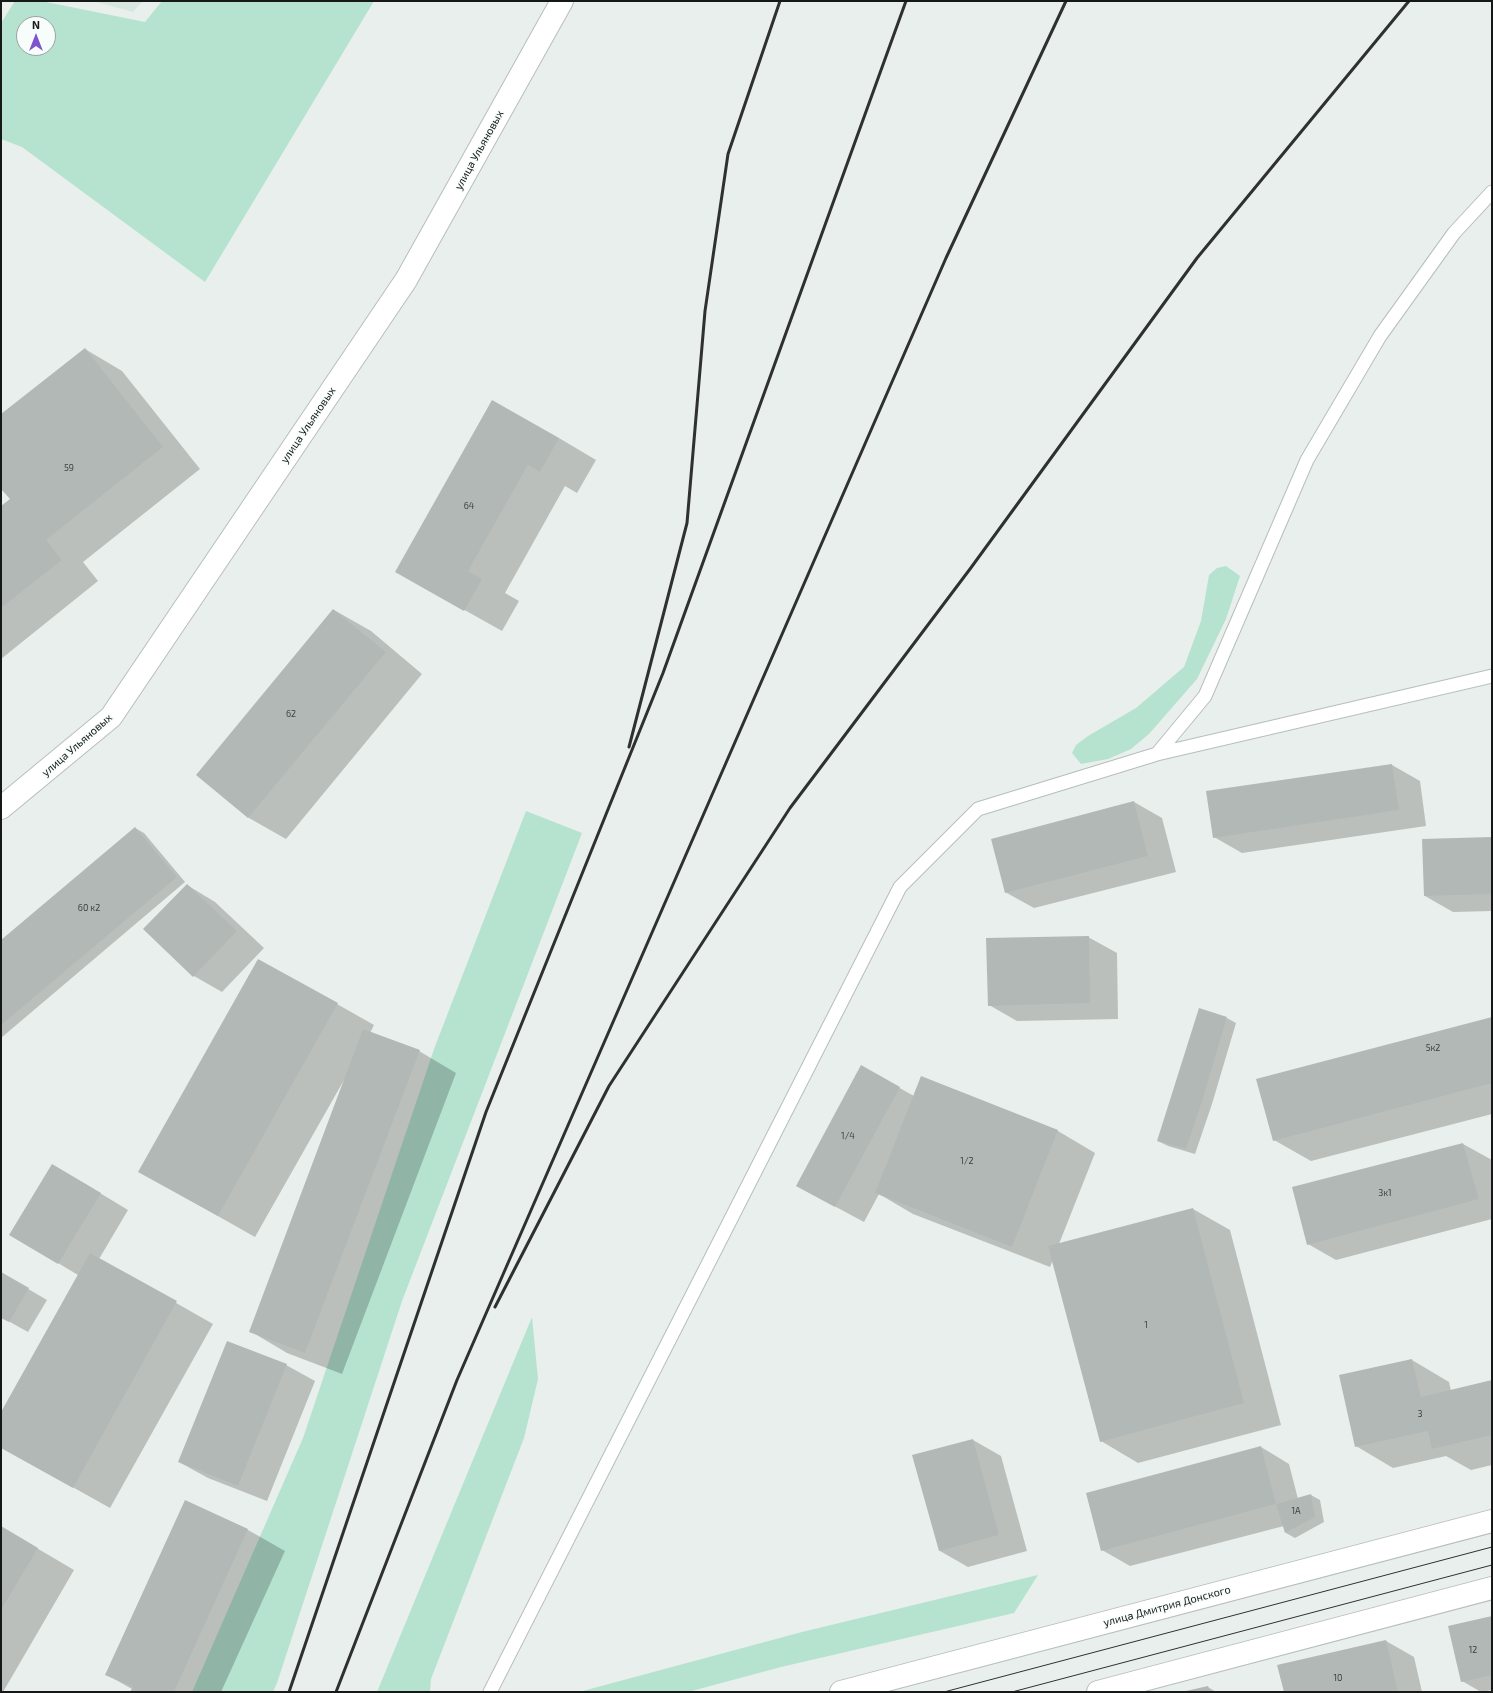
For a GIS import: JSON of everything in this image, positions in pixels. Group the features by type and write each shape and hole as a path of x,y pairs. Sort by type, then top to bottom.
{"street":[{"name":"улица Ульяновых","path":"1,808 111,717 406,280 562,1"},
{"name":"улица Дмитрия Донского","path":"841,1692 1492,1521"},
{"path":"1098,1692 1492,1588"}],"lane":[{"path":"1157,754 1204,696 1307,460 1376,343 1454,232 1492,192"},
{"path":"490,1692 900,887 978,809 1157,754 1492,676"}],"shaded area":[{"path":"93,1 143,1 133,12"}],"green space":[{"path":"15,1 41,1 145,22 162,1 374,1 205,282 22,147 1,139 1,23"},
{"path":"1226,566 1240,576 1226,619 1197,679 1149,734 1131,749 1108,759 1081,764 1072,753 1076,745 1088,736 1136,708 1184,667 1201,621 1209,575 1217,568"},
{"path":"526,811 582,833 402,1301 277,1683 273,1692 192,1692 303,1438 434,1049"},
{"path":"532,1317 538,1379 524,1438 431,1679 430,1692 377,1692"},
{"path":"1038,1575 1014,1613 781,1667 688,1692 579,1692 802,1632"}],"building":[{"path":"85,348 163,447 46,540 62,560 1,608 1,506 10,499 1,489 1,414"},
{"path":"492,400 559,438 540,472 528,465 468,571 482,579 464,611 395,572"},
{"path":"333,609 386,652 248,818 196,775"},
{"path":"1392,764 1399,810 1213,838 1206,791"},
{"path":"1134,801 1148,856 1005,893 991,839"},
{"path":"135,827 177,877 1,1025 1,940"},
{"path":"1492,837 1492,894 1424,896 1422,839"},
{"path":"187,884 237,931 193,977 143,929"},
{"path":"1089,936 1090,1003 988,1006 986,938"},
{"path":"258,959 338,1003 218,1216 138,1172"},
{"path":"1199,1008 1227,1017 1186,1149 1157,1141"},
{"path":"1492,1017 1492,1083 1273,1141 1256,1079"},
{"path":"363,1029 420,1050 305,1353 249,1332"},
{"path":"861,1065 900,1087 835,1207 796,1186"},
{"path":"921,1076 1058,1130 1012,1247 875,1193"},
{"path":"1463,1143 1479,1199 1307,1245 1292,1187"},
{"path":"52,1164 101,1193 58,1264 9,1235"},
{"path":"1193,1208 1244,1403 1100,1442 1048,1246"},
{"path":"90,1253 177,1301 73,1488 1,1448 1,1412"},
{"path":"1,1272 29,1288 9,1322 1,1318"},
{"path":"227,1341 287,1364 238,1486 178,1462"},
{"path":"1412,1359 1421,1397 1492,1380 1492,1435 1432,1449 1428,1431 1355,1447 1339,1375"},
{"path":"973,1439 999,1535 939,1551 912,1455"},
{"path":"1261,1446 1276,1504 1101,1551 1086,1493"},
{"path":"1311,1494 1315,1517 1285,1533 1276,1504"},
{"path":"185,1500 248,1529 174,1692 130,1692 133,1687 105,1675"},
{"path":"1,1526 38,1548 1,1610"},
{"path":"1492,1616 1492,1675 1461,1682 1448,1626"},
{"path":"1386,1640 1398,1692 1284,1692 1277,1665"},
{"path":"1208,1686 1210,1692 1186,1692 1186,1691"}],"tram line":[{"path":"944,1692 1492,1547"},
{"path":"1012,1692 1492,1565"}],"railway":[{"path":"629,747 687,523 705,311 728,154 780,1"},
{"path":"289,1692 486,1112 663,673 906,1"},
{"path":"336,1692 457,1380 946,258 1066,1"},
{"path":"495,1307 609,1086 790,808 970,569 1197,258 1409,1"}]}
